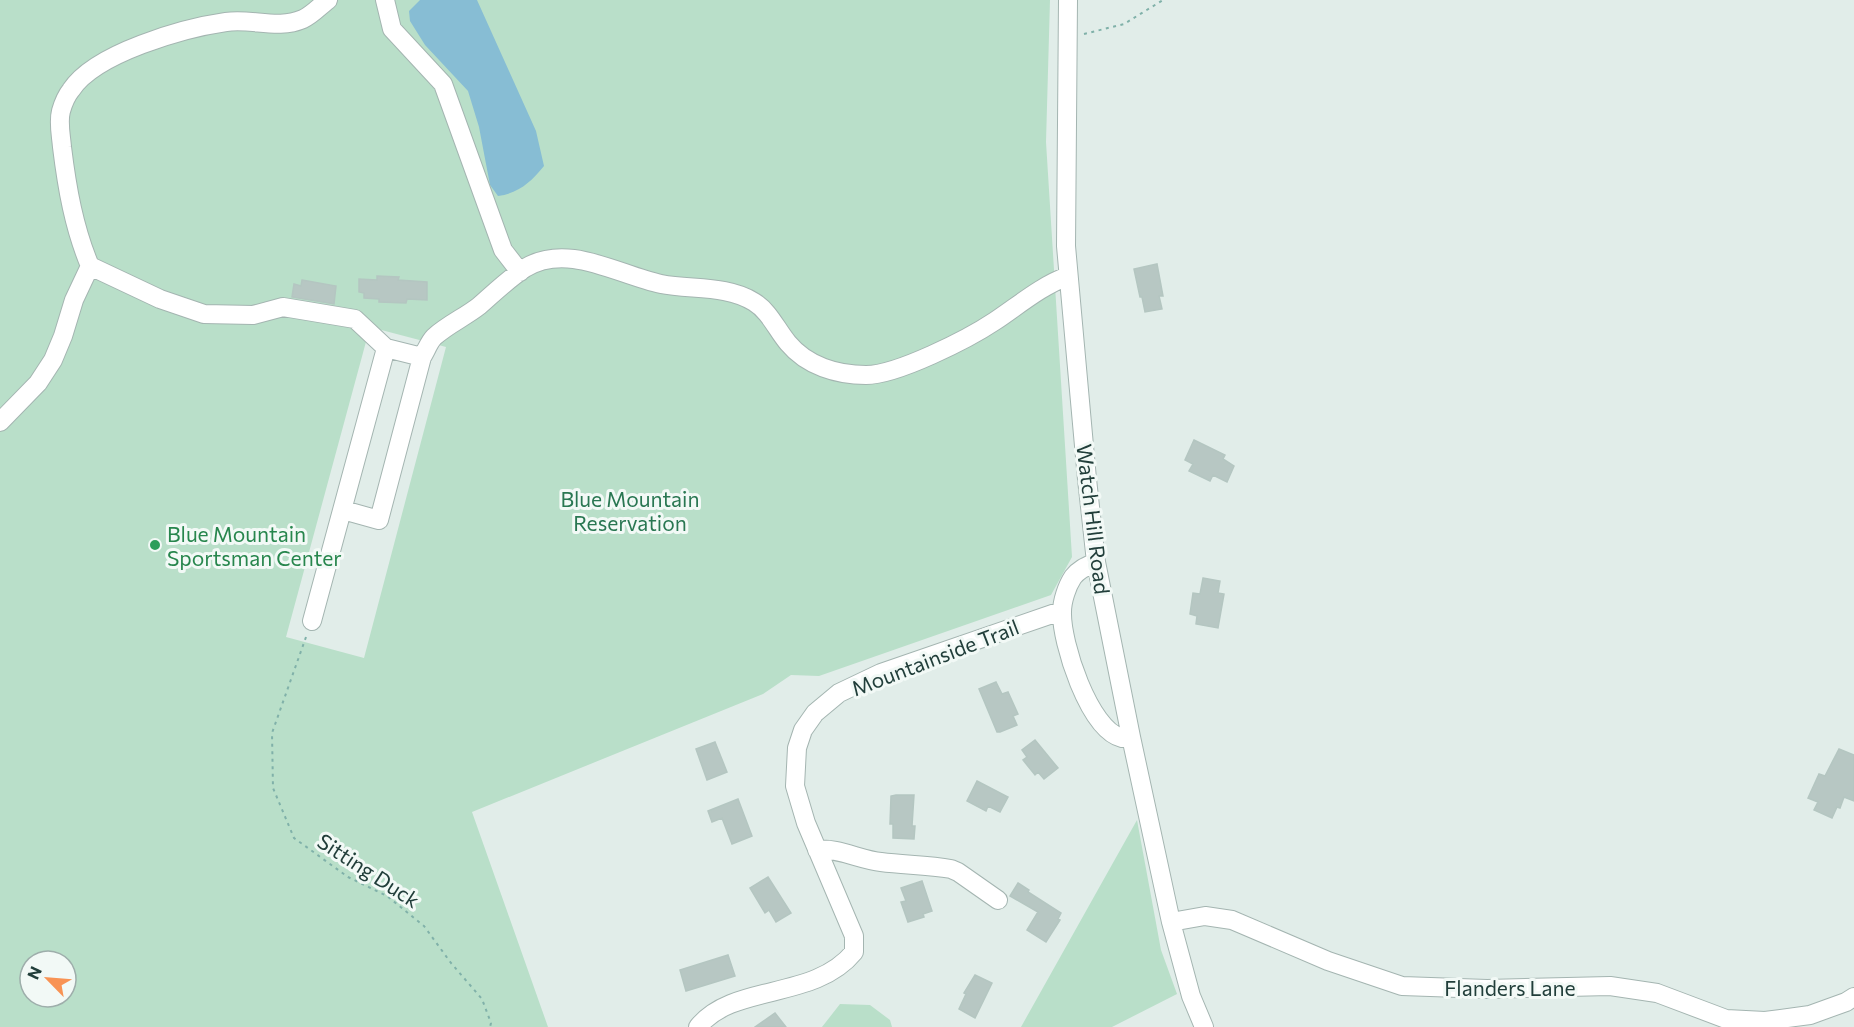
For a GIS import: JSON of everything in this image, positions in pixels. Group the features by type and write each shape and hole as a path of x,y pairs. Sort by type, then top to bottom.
{"street":[{"path":"328,0 305,18 293,22 281,24 233,21 213,24 147,42 112,58 81,78 70,90 61,111 60,124 66,180 79,239 90,266 160,299 204,314 253,315 283,307 355,319 386,348 422,357"},
{"path":"385,0 392,29 443,84 503,250 520,272"},
{"name":"Watch Hill Road","path":"1068,0 1065,198 1068,276 1096,562 1171,922 1191,996 1204,1027"},
{"path":"343,510 379,520 422,357 434,338 520,272 543,260 570,259 601,264 658,283 742,295 757,303 789,344 805,359 827,370 868,375 919,361 992,323 1052,282 1068,276"},
{"path":"0,422 38,383 53,360 74,300 90,266"},
{"path":"312,621 386,348"},
{"path":"1096,562 1083,568 1073,578 1066,593 1061,611 1069,655 1076,678 1104,725 1122,738 1131,737"},
{"name":"Mountainside Trail","path":"698,1027 706,1017 727,1005 828,975 844,965 854,952 854,936 806,823 795,786 797,748 803,730 815,713 839,693 880,673 1061,611"},
{"path":"818,850 827,849 880,862 951,869 998,900"},
{"name":"Flanders Lane","path":"1171,922 1205,916 1232,920 1328,961 1402,986 1487,989 1610,986 1657,993 1726,1019 1765,1021 1810,1016 1854,997"}],"path":[{"path":"1068,38 1124,24 1163,0"},
{"name":"Sitting Duck","path":"312,621 272,733 273,788 294,838 348,877 387,896 424,926 451,963 482,999 491,1023 490,1027"}],"green space":[{"name":"Blue Mountain Reservation","path":"0,0 1050,0 1046,142 1072,557 1051,595 819,676 791,675 763,694 472,812 548,1027 0,1027","holes":["370,327 446,347 364,658 286,637"]},
{"path":"1137,820 1161,950 1177,994 1112,1027 1021,1027"},
{"path":"840,1004 870,1005 890,1020 892,1027 822,1027"}],"water":[{"path":"420,0 477,0 536,131 544,166 529,182 518,189 498,196 490,185 479,127 468,91 425,45 410,21 409,11"}],"building":[{"path":"1157,264 1163,296 1159,296 1162,309 1145,312 1134,269"},
{"path":"377,276 427,282 427,300 407,299 406,303 379,302 379,299 364,298 364,293 359,292 359,279 377,280"},
{"path":"302,280 336,286 334,304 292,297 294,284 301,286"},
{"path":"1194,440 1225,455 1223,459 1234,466 1227,482 1213,475 1210,481 1189,471 1193,464 1185,460"},
{"path":"1203,578 1220,581 1218,593 1224,594 1218,628 1196,624 1197,616 1190,614 1193,593 1200,594"},
{"path":"996,682 1002,694 1008,692 1018,714 1013,716 1017,725 1000,732 997,732 979,689"},
{"path":"1035,740 1058,768 1044,779 1038,772 1035,775 1023,760 1027,757 1022,750"},
{"path":"715,742 727,772 707,780 696,749"},
{"path":"1839,749 1854,755 1854,801 1844,797 1840,808 1837,807 1832,818 1814,810 1818,802 1808,798 1819,774 1825,776"},
{"path":"977,781 1008,797 1000,812 988,806 986,811 967,801"},
{"path":"914,795 912,826 915,826 914,839 893,838 893,824 890,824 891,796"},
{"path":"738,799 752,836 732,844 722,818 712,822 708,811"},
{"path":"768,877 791,913 776,922 769,910 765,913 750,888"},
{"path":"922,881 932,911 923,914 924,917 908,922 901,902 906,901 901,888"},
{"path":"1018,883 1061,913 1058,919 1060,920 1046,942 1027,930 1038,912 1010,896"},
{"path":"728,955 735,976 686,991 680,970"},
{"path":"975,975 992,983 975,1018 959,1009 966,994 964,993"},
{"path":"775,1013 786,1027 755,1027"}],"place":[{"name":"Blue Mountain Sportsman Center","path":"155,545"}]}
